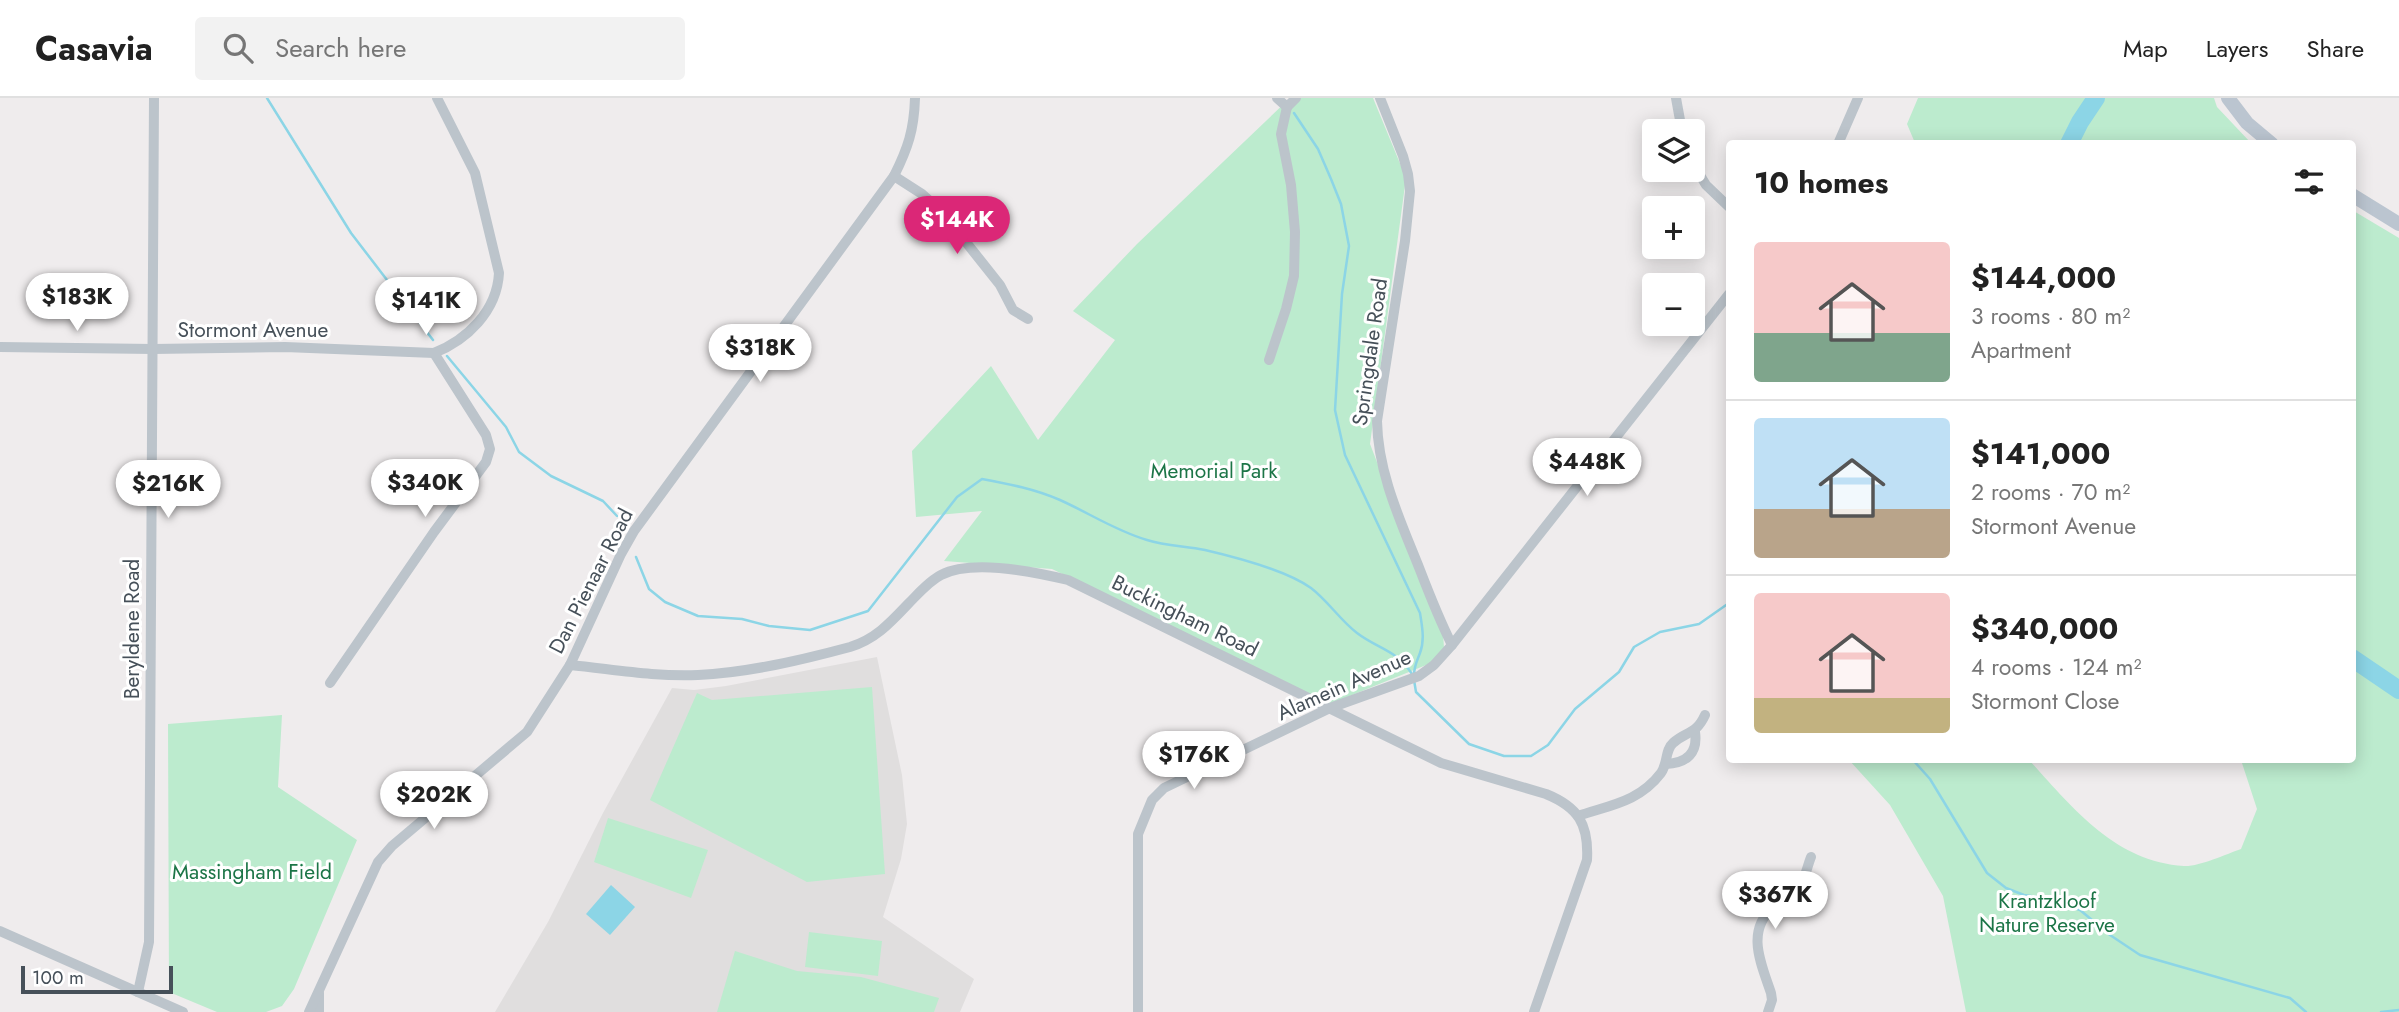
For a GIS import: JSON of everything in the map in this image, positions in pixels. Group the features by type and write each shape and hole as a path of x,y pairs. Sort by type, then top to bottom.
{"main road":[{"path":"2228,98 2247,123 2267,140"},
{"path":"2356,197 2399,224"}],"street":[{"name":"Beryldene Road","path":"138,992 149,942 154,98"},
{"path":"330,683 434,531 486,462 490,449 486,435 434,353 452,346 471,330 495,297 499,273 475,173 437,98"},
{"name":"Dan Pienaar Road","path":"309,1012 366,885 383,855 527,732 570,665 634,531 894,176 907,150 914,123 915,98"},
{"path":"1277,98 1287,107"},
{"path":"1269,360 1294,276 1295,232 1291,185 1281,134 1287,107 1296,98"},
{"name":"Springdale Road","path":"1380,98 1403,156 1410,191 1405,241 1377,421 1378,443 1382,470 1391,496 1437,614 1452,645"},
{"path":"1676,98 1680,119"},
{"path":"1840,140 1858,98"},
{"path":"894,176 922,194 942,212 1000,285 1013,310 1028,319"},
{"path":"1704,182 1726,204"},
{"name":"Alamein Avenue","path":"1138,1012 1138,834 1152,800 1164,788 1330,708 1414,678 1434,665 1726,298"},
{"name":"Stormont Avenue","path":"0,346 153,349 285,347 434,353"},
{"name":"Buckingham Road","path":"570,665 699,675 748,669 851,646 874,636 943,574 965,569 1036,573 1068,580 1458,770 1558,799 1578,816"},
{"path":"1534,1012 1587,860 1588,840 1578,816 1629,800 1658,776 1666,764 1668,748 1695,732 1705,715"},
{"path":"1666,764 1681,762 1691,754 1696,741 1695,732"},
{"path":"1768,1012 1772,1000 1757,948 1758,930 1773,907 1796,894 1811,856"},
{"path":"0,931 183,1012"},
{"name":"Dan Pienaar Road","path":"319,989 319,1012"}],"shaded area":[{"path":"877,657 902,775 907,824 901,859 883,917 974,979 960,1012 495,1012 548,922 603,813 672,688 694,690 726,686"}],"green space":[{"name":"Memorial Park","path":"1290,98 1373,98 1406,178 1370,444 1443,633 1444,648 1441,659 1330,704 1052,569 944,561 982,511 916,517 912,451 991,366 1038,440 1115,340 1073,311 1137,244"},
{"path":"1918,98 2214,98 2217,107 2248,140 1914,140 1907,124"},
{"name":"Krantzkloof Nature Reserve","path":"2356,212 2399,238 2399,1012 1966,1012 1943,896 1890,805 1852,763 2032,763 2079,813 2116,843 2159,862 2184,866 2241,849 2257,809 2242,763 2356,763"},
{"path":"872,687 885,874 807,882 650,800 697,693 712,700"},
{"name":"Massingham Field","path":"282,715 278,787 357,840 294,989 282,1006 266,1012 217,1012 169,992 168,724"},
{"path":"608,818 708,850 691,898 594,862"},
{"path":"809,932 882,941 878,976 805,967"},
{"path":"735,951 797,971 861,977 939,998 934,1012 717,1012"}],"water":[{"path":"611,885 635,907 610,935 586,914"}],"waterway":[{"path":"267,98 351,233 433,340"},
{"path":"2071,140 2096,98"},
{"path":"1294,113 1318,149 1341,204 1349,246 1342,294 1335,410 1345,455 1420,613 1423,633 1414,675"},
{"path":"447,356 506,427 519,452 551,476 603,501 617,516"},
{"path":"636,557 649,589 665,602 698,616 742,619 769,626 810,630 868,611 957,497 982,479 1051,496 1124,532 1147,540 1217,553 1289,576 1311,588 1351,628 1394,655 1412,674"},
{"path":"1414,680 1416,692 1469,744 1504,756 1531,756 1548,745 1575,709 1619,672 1634,647 1660,632 1699,624 1726,605"},
{"path":"2356,661 2399,690"},
{"path":"1916,763 1930,779 1987,873 2006,888 2080,910 2140,955 2290,998 2306,1012"},
{"path":"2381,1012 2399,1010"}]}
